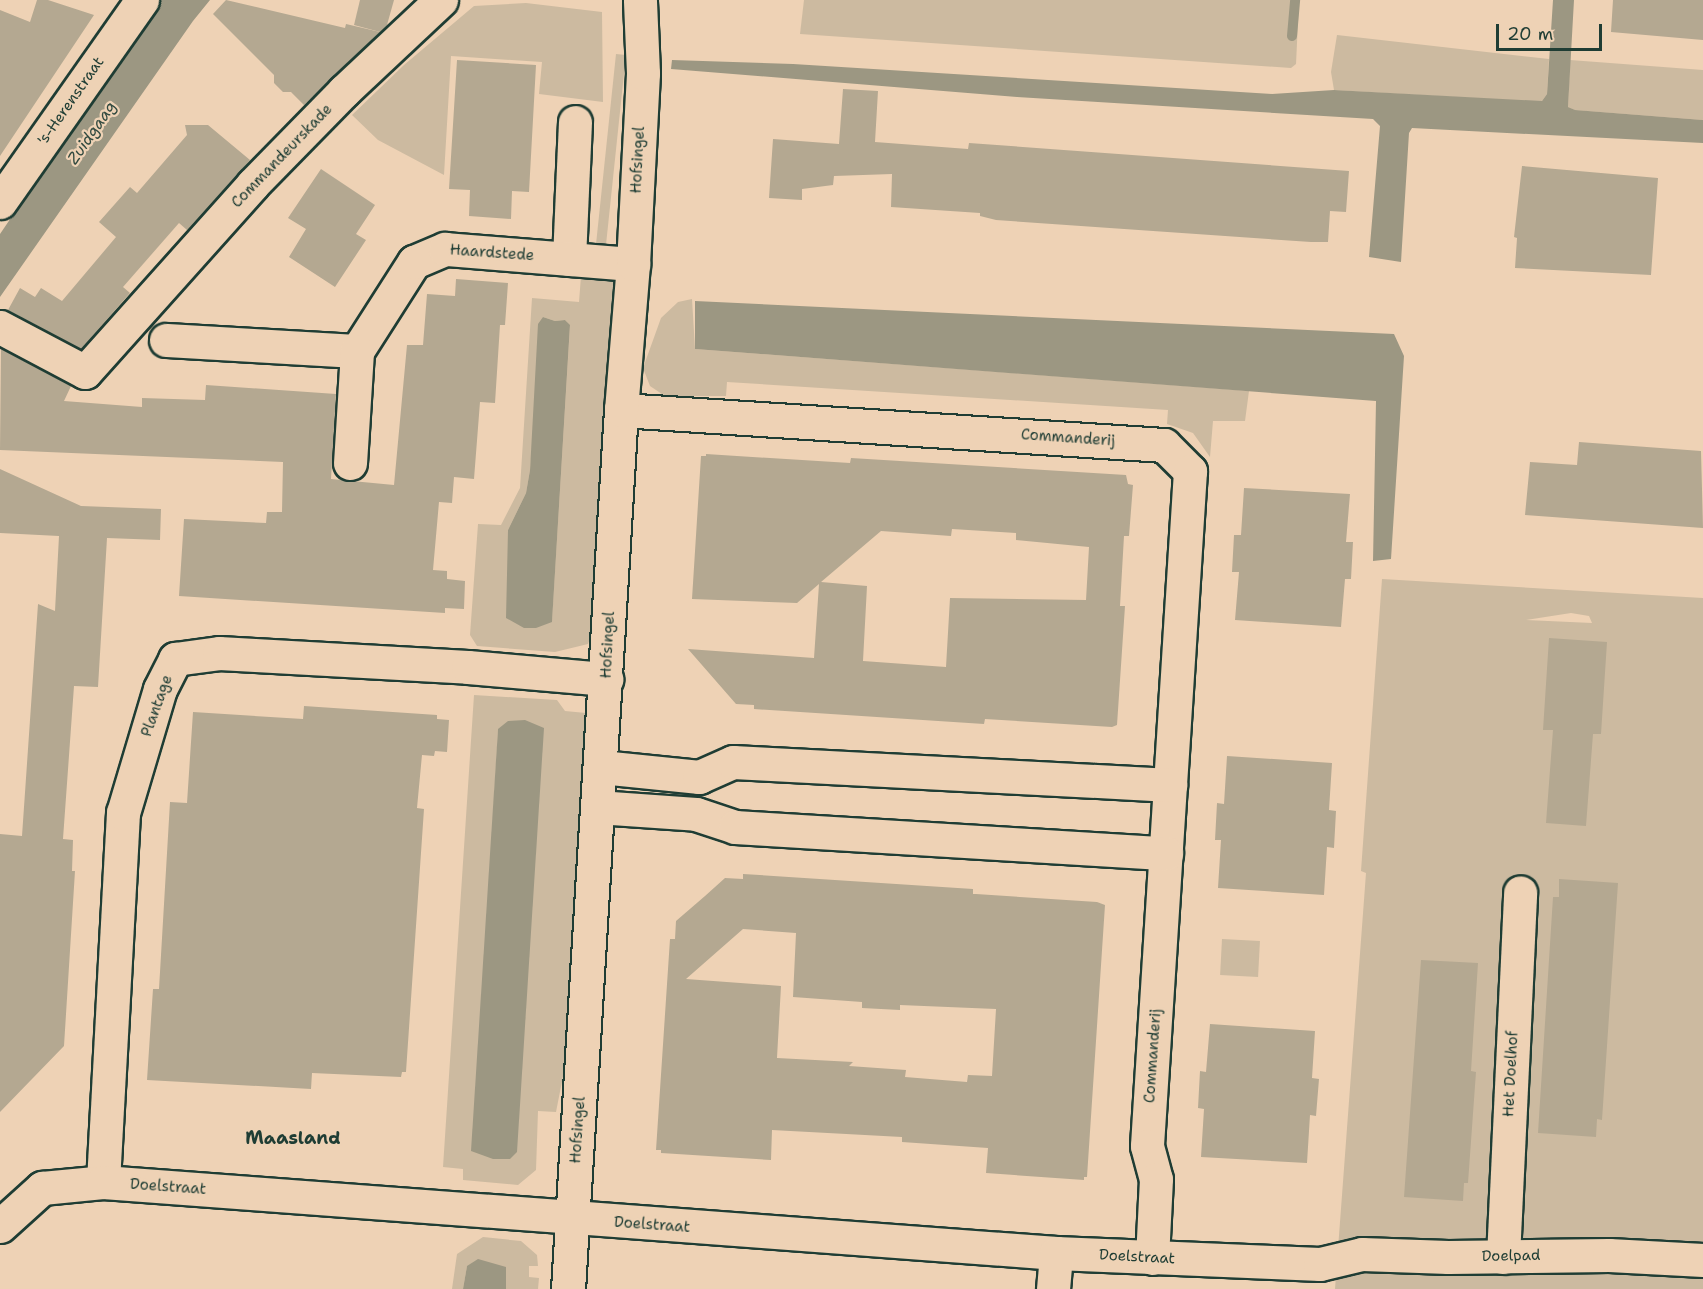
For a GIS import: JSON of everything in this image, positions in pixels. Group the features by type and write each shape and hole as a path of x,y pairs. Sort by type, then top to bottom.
{"street":[{"name":"Commandeurskade","path":"0,327 85,372 253,184 344,91 441,0"},
{"name":"Hofsingel","path":"568,1289 621,410 633,264 643,73 640,0"},
{"name":"'s-Herenstraat","path":"0,202 127,5"},
{"path":"569,259 575,122"},
{"name":"Haardstede","path":"350,463 357,351 414,262 445,249 633,264"},
{"path":"166,340 357,351"},
{"name":"Commanderij","path":"621,410 1164,445 1190,471 1147,1146 1156,1179 1152,1258"},
{"name":"Plantage","path":"103,1182 116,977 123,813 160,689 175,659 219,653 468,667 606,679"},
{"path":"601,768 699,777 733,762 1170,785"},
{"path":"733,762 722,778 719,798 735,827"},
{"path":"597,807 696,814 735,827 1166,853"},
{"name":"Het Doelhof","path":"1503,1257 1520,892"},
{"name":"Doelstraat","path":"0,1226 42,1188 103,1182 629,1223 1056,1253 1320,1264"},
{"path":"1053,1289 1056,1253"},
{"name":"Doelpad","path":"1320,1264 1362,1254 1503,1257 1609,1255 1703,1260"}],"shaded area":[{"path":"804,0 1299,0 1296,64 1291,68 800,34"},
{"path":"526,3 602,12 603,102 539,94 542,62 451,56 444,175 378,140 352,115 404,65 474,6"},
{"path":"1337,35 1549,59 1547,94 1542,101 1524,101 1334,90 1331,72"},
{"path":"616,54 626,55 606,248 596,247"},
{"path":"1570,60 1703,70 1703,120 1574,110 1568,107"},
{"path":"581,276 617,281 593,630 588,644 555,652 477,646 470,635 478,524 501,525 520,488 532,298 579,302","holes":["543,317 555,321 565,320 570,326 552,621 508,530 526,493 530,470"]},
{"path":"692,299 695,349 1249,391 1245,421 1213,421 1210,457 1193,433 1167,424 1168,410 727,382 726,396 665,396 650,386 643,368 661,318 678,302"},
{"path":"1382,579 1703,598 1703,1289 1335,1289 1366,873 1361,871","holes":["1571,613 1589,616 1592,623 1526,620"]},
{"path":"474,695 557,700 565,711 586,713 589,728 567,1056 556,1112 538,1111 536,1170 518,1185 463,1180 463,1169 443,1167","holes":["498,729 493,1159 490,870"]},
{"path":"1222,939 1260,941 1258,977 1220,975"},
{"path":"483,1237 521,1241 537,1255 538,1266 529,1266 529,1277 539,1278 538,1289 506,1289 506,1268 467,1266 463,1289 452,1289 457,1254"}],"water":[{"name":"Zuidgaag","path":"159,0 210,0 0,297 0,234"},
{"path":"1553,0 1574,0 1568,107 1575,110 1703,120 1703,143 1412,128 1409,133 1401,262 1369,257 1380,126 1373,119 1017,97 671,69 672,60 793,64 1272,94 1334,90 1542,101 1547,94"},
{"path":"695,301 1394,334 1404,356 1391,559 1373,561 1376,401 695,349"},
{"path":"543,317 555,321 565,320 570,325 552,622 536,628 524,628 506,618 508,530 526,493 530,470 538,324"},
{"path":"525,720 544,728 517,1152 510,1159 493,1159 471,1151 498,729 508,721"},
{"path":"478,1259 506,1267 506,1289 463,1289 467,1266"}],"building":[{"path":"37,0 48,0 94,15 0,156 0,10 30,22"},
{"path":"226,0 345,28 346,24 380,32 304,105 291,92 283,92 274,83 274,75 213,14"},
{"path":"360,0 394,0 387,25 380,32 354,25"},
{"path":"1613,0 1703,0 1703,40 1611,32"},
{"path":"457,60 536,65 529,192 512,191 511,219 469,216 470,190 449,189"},
{"path":"843,89 878,91 875,142 968,149 969,143 1349,171 1346,212 1330,211 1328,242 1311,242 996,220 980,216 980,213 891,207 892,174 834,176 833,185 802,189 802,200 769,198 773,139 839,144"},
{"path":"185,125 208,125 250,160 187,230 179,223 123,287 130,293 81,349 8,310 20,288 35,297 41,288 62,301 116,237 99,222 130,187 137,193 187,135"},
{"path":"1522,166 1658,178 1651,275 1515,268 1517,238 1514,237"},
{"path":"321,169 375,205 356,234 366,240 335,287 289,257 306,229 288,218"},
{"path":"456,279 508,283 505,325 500,325 495,403 480,402 474,479 454,477 452,503 439,502 433,570 447,571 447,579 465,581 464,609 445,608 445,613 179,596 184,519 266,523 267,512 282,512 283,462 0,450 1,349 71,386 64,401 142,407 142,398 205,400 206,385 336,394 331,479 394,485 407,345 423,345 427,294 455,296"},
{"path":"1579,442 1701,451 1703,528 1525,515 1530,462 1577,465"},
{"path":"706,454 850,463 851,458 1126,475 1128,484 1133,485 1129,536 1124,536 1120,606 1125,606 1117,725 1112,727 985,719 984,724 754,709 754,705 736,704 688,649 814,658 819,584 797,603 692,599 701,456 706,456","holes":["952,529 1016,533 1016,540 1089,547 1086,600 950,598 946,667 863,661 867,586 821,582 881,531 951,536"]},
{"path":"0,469 81,506 161,509 160,540 107,538 98,687 74,686 63,839 73,840 72,871 75,871 64,1046 0,1112 0,834 22,836 38,604 55,611 59,536 0,533"},
{"path":"1244,488 1350,494 1346,542 1353,542 1351,579 1345,579 1341,627 1235,620 1239,572 1232,572 1234,535 1241,535"},
{"path":"1549,638 1607,642 1601,734 1593,734 1586,826 1546,823 1553,730 1543,730"},
{"path":"304,706 437,715 437,719 449,720 447,752 435,751 434,756 422,755 417,808 424,809 406,1072 402,1072 401,1077 312,1073 311,1089 147,1080 153,989 159,989 170,802 187,803 193,712 303,719"},
{"path":"1227,756 1332,763 1329,810 1336,811 1334,848 1327,847 1324,895 1218,888 1221,840 1215,840 1217,803 1224,804"},
{"path":"743,874 973,889 973,894 1097,902 1105,905 1087,1177 1084,1177 1084,1180 986,1173 988,1148 902,1142 902,1137 772,1130 771,1160 661,1153 661,1150 656,1150 670,939 675,939 676,921 725,878 743,879","holes":["743,929 796,933 793,997 862,1002 862,1008 900,1010 900,1005 996,1009 992,1076 968,1075 967,1082 905,1077 906,1070 849,1066 853,1062 777,1058 781,986 686,979"]},
{"path":"1559,879 1618,883 1602,1120 1597,1119 1596,1137 1538,1133 1553,897 1559,897"},
{"path":"1421,960 1478,963 1471,1071 1476,1072 1468,1183 1464,1183 1463,1201 1404,1197"},
{"path":"1210,1024 1315,1031 1312,1078 1319,1079 1316,1116 1310,1115 1307,1163 1201,1157 1204,1109 1198,1108 1200,1071 1206,1072"}],"waterway":[{"path":"1292,36 1295,0"}],"district":[{"name":"Maasland","path":"293,1138"}]}
